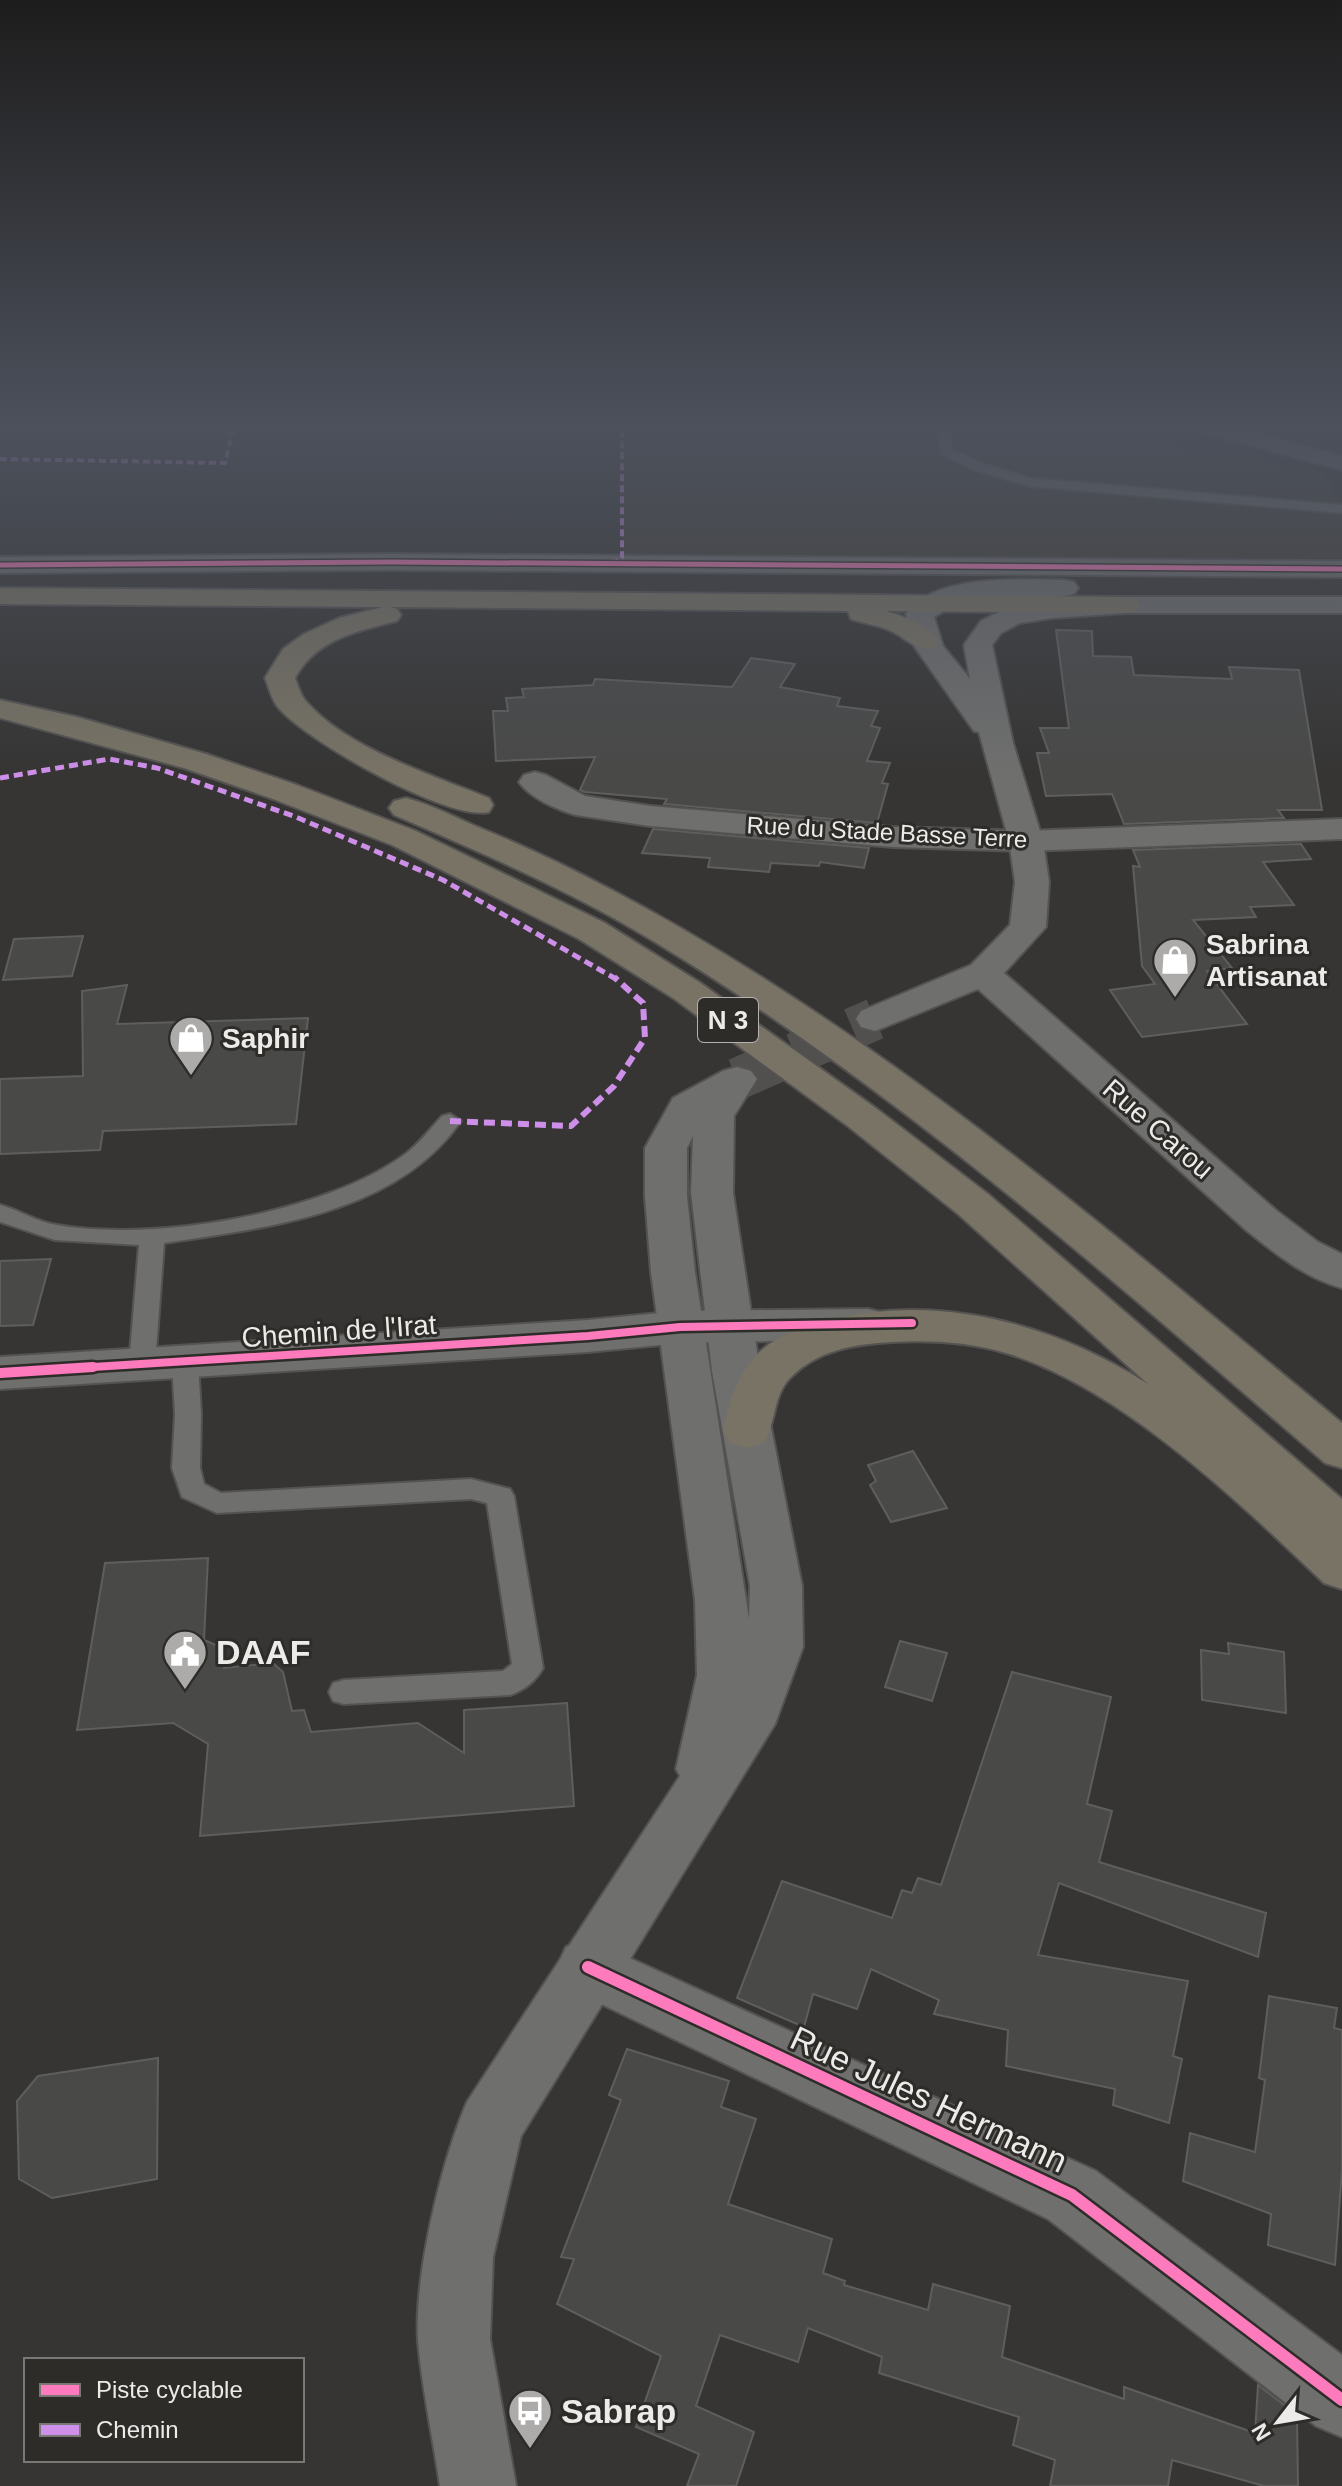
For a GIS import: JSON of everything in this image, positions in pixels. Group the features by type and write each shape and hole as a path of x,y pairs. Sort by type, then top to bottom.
{"highway":[{"path":"0,584 986,587"},
{"path":"0,596 1126,605"},
{"name":"N 3","path":"545,599 419,610 342,625 289,659 280,672 280,692 296,714 328,736 547,838 692,929 852,1049 908,1096"},
{"path":"711,603 873,615 901,625 926,641"},
{"name":"N 3","path":"0,683 215,738 424,815 537,865 718,963 908,1096 1022,1182 1342,1450"},
{"name":"N 3","path":"0,709 66,724 195,761 285,792 404,838 592,931 686,990 863,1118 973,1204 1342,1528"},
{"path":"747,1431 762,1379 790,1353 842,1331 912,1323 985,1330 1073,1360 1163,1415 1308,1536 1342,1569"}],"main road":[{"path":"0,565 391,562 1342,569"},
{"path":"997,743 967,694 926,641 920,614 934,604 986,587 1342,590"},
{"path":"875,1019 984,973 1028,927 1032,882 1026,841 997,743 978,645 991,627 1013,616 1126,605 1342,605"},
{"name":"Rue du Stade Basse Terre","path":"535,782 576,805 650,816 893,837 1026,841 1342,829"},
{"name":"Rue Carou","path":"984,973 999,990 1262,1221 1302,1252 1342,1273"},
{"path":"478,2486 454,2339 458,2257 490,2125 588,1967 700,1795 755,1708 776,1647 776,1586 729,1328 712,1193 714,1116 737,1079 687,1107 666,1148 666,1196 680,1327 722,1600 724,1675 700,1795"},
{"name":"Chemin de l'Irat","path":"0,1373 588,1336 680,1327 912,1323"},
{"path":"680,1327 708,1345 735,1500 776,1586"},
{"name":"Rue Jules Hermann","path":"588,1967 1072,2195 1342,2400"}],"lane":[{"path":"0,1212 17,1223 71,1237 152,1237 260,1220 324,1205 358,1192 414,1159 450,1121"},
{"path":"152,1237 164,1364 188,1414 186,1468 192,1490 217,1503 471,1489 500,1496 528,1668 510,1683 344,1692"}],"shaded area":[{"path":"622,541 1342,541 1342,558 622,557"}],"building":[{"path":"1056,630 1092,631 1093,656 1131,657 1134,675 1232,679 1229,667 1299,670 1322,810 1278,810 1284,818 1124,824 1112,794 1046,796 1037,753 1049,753 1040,728 1069,728"},
{"path":"751,658 795,664 780,687 840,698 837,706 878,711 871,726 880,728 867,761 890,763 882,783 888,784 877,823 664,804 667,799 585,792 580,790 595,757 496,761 493,711 508,711 506,698 524,697 522,689 593,685 595,679 732,687"},
{"path":"653,829 869,848 864,868 820,862 819,866 771,863 769,872 708,867 710,858 642,853"},
{"path":"1301,844 1311,859 1263,862 1294,905 1250,907 1256,917 1193,920 1232,968 1207,971 1247,1024 1142,1037 1110,990 1155,984 1142,966 1133,866 1140,867 1133,850"},
{"path":"83,936 72,976 3,980 14,939"},
{"path":"127,985 117,1024 308,1018 296,1124 103,1131 100,1150 0,1154 0,1079 83,1076 82,991"},
{"path":"51,1259 33,1325 0,1326 0,1261"},
{"path":"913,1451 947,1508 891,1522 870,1485 876,1481 868,1465"},
{"name":"DAAF","path":"208,1558 204,1640 225,1649 224,1668 273,1663 283,1672 292,1711 304,1710 311,1732 418,1723 464,1753 464,1710 567,1703 574,1806 200,1836 208,1744 173,1723 77,1730 105,1563"},
{"path":"900,1641 947,1653 932,1701 885,1687"},
{"path":"1228,1643 1284,1652 1286,1713 1202,1700 1201,1650 1229,1654"},
{"path":"1012,1672 1111,1697 1087,1804 1112,1811 1099,1862 1266,1913 1258,1957 1059,1883 1038,1955 1188,1981 1173,2056 1182,2059 1169,2123 1113,2105 1115,2089 1006,2066 1008,2030 934,2014 939,2000 871,1969 857,2009 813,1994 804,2027 737,1998 782,1881 892,1918 902,1890 912,1893 918,1878 941,1885"},
{"path":"1269,1996 1337,2008 1334,2028 1342,2030 1342,2170 1335,2265 1268,2245 1271,2214 1183,2181 1190,2133 1255,2152 1265,2080 1259,2078"},
{"path":"627,2049 729,2081 721,2107 756,2119 728,2204 832,2239 823,2273 845,2281 844,2285 928,2310 933,2284 1010,2306 1002,2357 1124,2399 1124,2387 1255,2433 1258,2385 1297,2415 1298,2486 1264,2486 1172,2460 1168,2486 1050,2486 1055,2460 1013,2445 1019,2417 879,2373 882,2357 808,2328 798,2362 720,2335 696,2406 754,2432 736,2486 687,2486 699,2454 636,2427 661,2356 557,2304 574,2259 561,2257 621,2100 609,2095"},
{"path":"158,2058 157,2179 52,2198 19,2179 17,2101 38,2076"}],"tunnel":[{"path":"737,1079 875,1019"}],"marked path":[{"path":"612,564 622,557 622,541"},
{"path":"0,778 109,759 157,768 296,817 443,880 614,977 643,1003 645,1038 614,1086 571,1126 450,1121"}],"cycle path":[{"path":"0,565 391,562 1342,569"},
{"path":"0,1373 588,1336 680,1327 912,1323"},
{"path":"588,1967 1072,2195 1342,2400"}],"place":[{"name":"Sabrina Artisanat","path":"1175,999"},
{"name":"Saphir","path":"191,1077"},
{"name":"DAAF","path":"185,1691"},
{"name":"Sabrap","path":"530,2450"}]}
